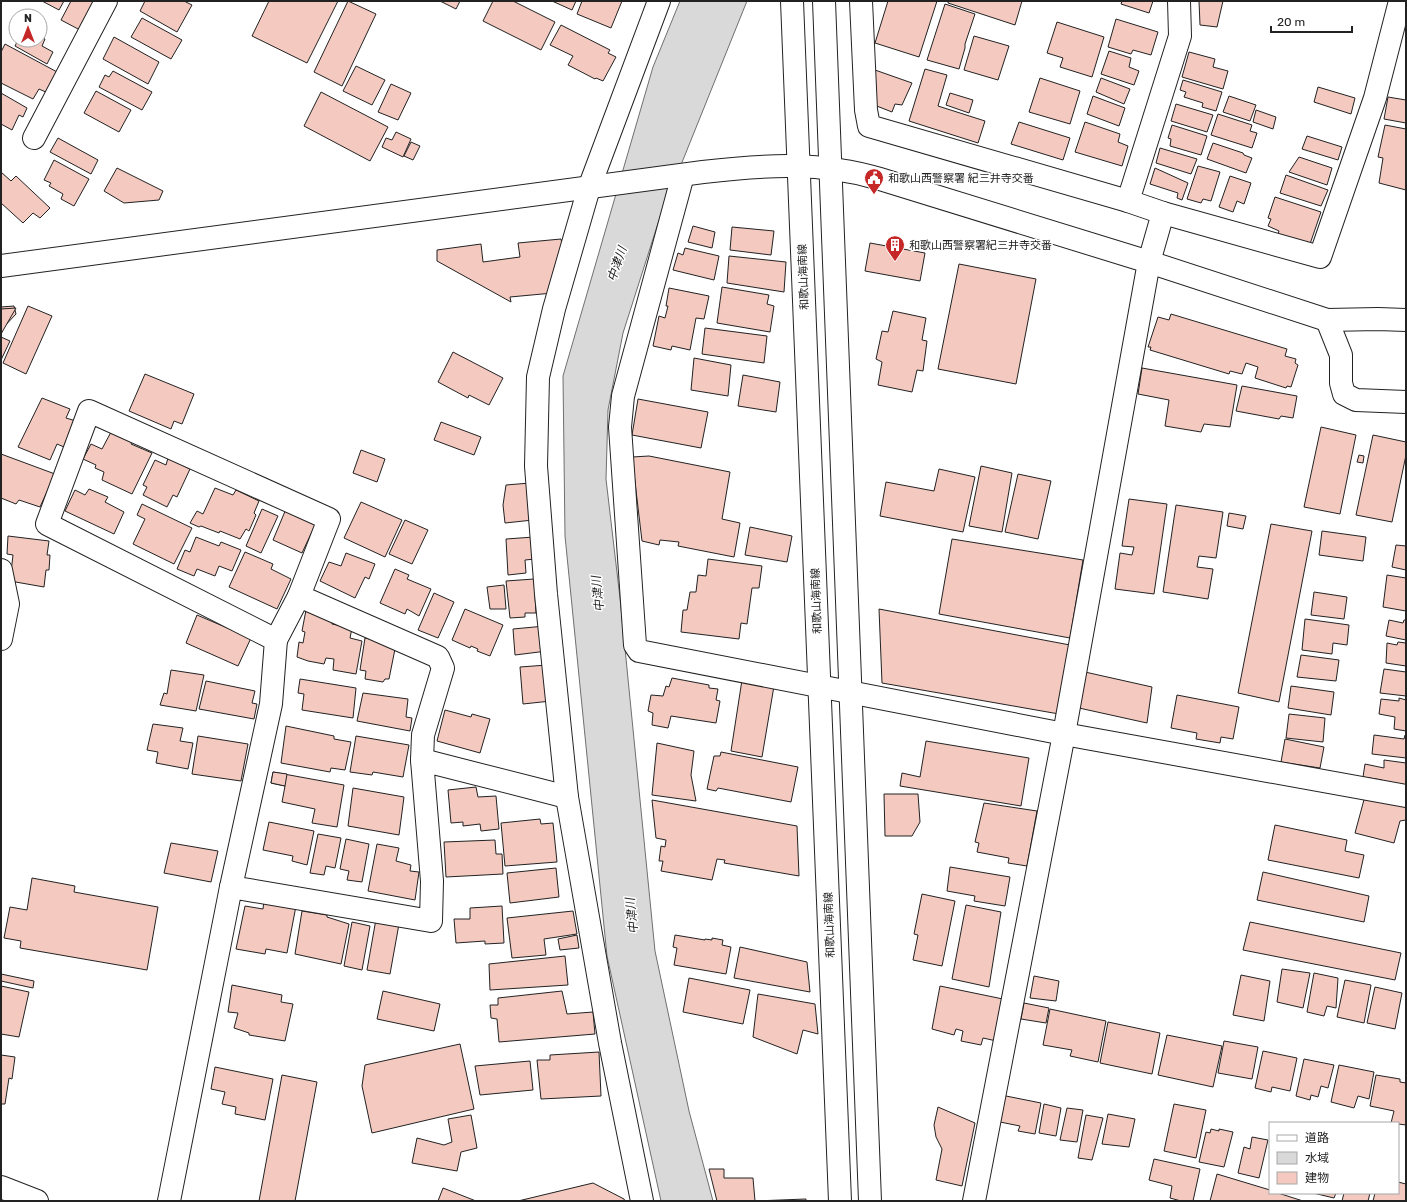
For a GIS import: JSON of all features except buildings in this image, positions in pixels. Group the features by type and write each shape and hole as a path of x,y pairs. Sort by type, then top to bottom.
{"main road":[{"path":"34,138 106,1"},
{"path":"642,1201 610,1043 567,797 546,594 537,474 538,377 554,309 589,188 659,1"},
{"name":"和歌山海南線","path":"792,1 840,1201"},
{"path":"824,1 870,1201"},
{"path":"861,1 866,110 869,126 1163,213 1320,257 1375,98 1400,1"},
{"path":"1128,202 1180,36 1180,1"},
{"path":"1,266 693,173 753,166 818,166 864,174 1149,262 1327,320 1406,320"},
{"path":"693,173 623,396 620,427 635,645 639,651 1064,734 1406,796"},
{"path":"974,1201 1064,734 1149,262 1163,213"},
{"path":"1327,320 1342,355 1342,383 1344,394 1356,400 1406,402"},
{"path":"169,1201 231,887 271,704 276,640 299,596 329,519 89,412 47,524 276,640"},
{"path":"1,570 8,604 1,639"},
{"path":"231,887 431,921 432,881 422,760 423,735 443,668 438,657 299,596"},
{"path":"422,760 567,797"},
{"path":"1,1187 37,1201"}],"water":[{"name":"中津川","path":"680,1 747,1 660,217 623,333 608,410 606,479 620,598 655,951 689,1111 713,1201 661,1201 607,956 565,536 563,376 653,67"}],"place":[{"name":"和歌山西警察署 紀三井寺交番","path":"874,195"},
{"name":"和歌山西警察署紀三井寺交番","path":"895,262"}]}
